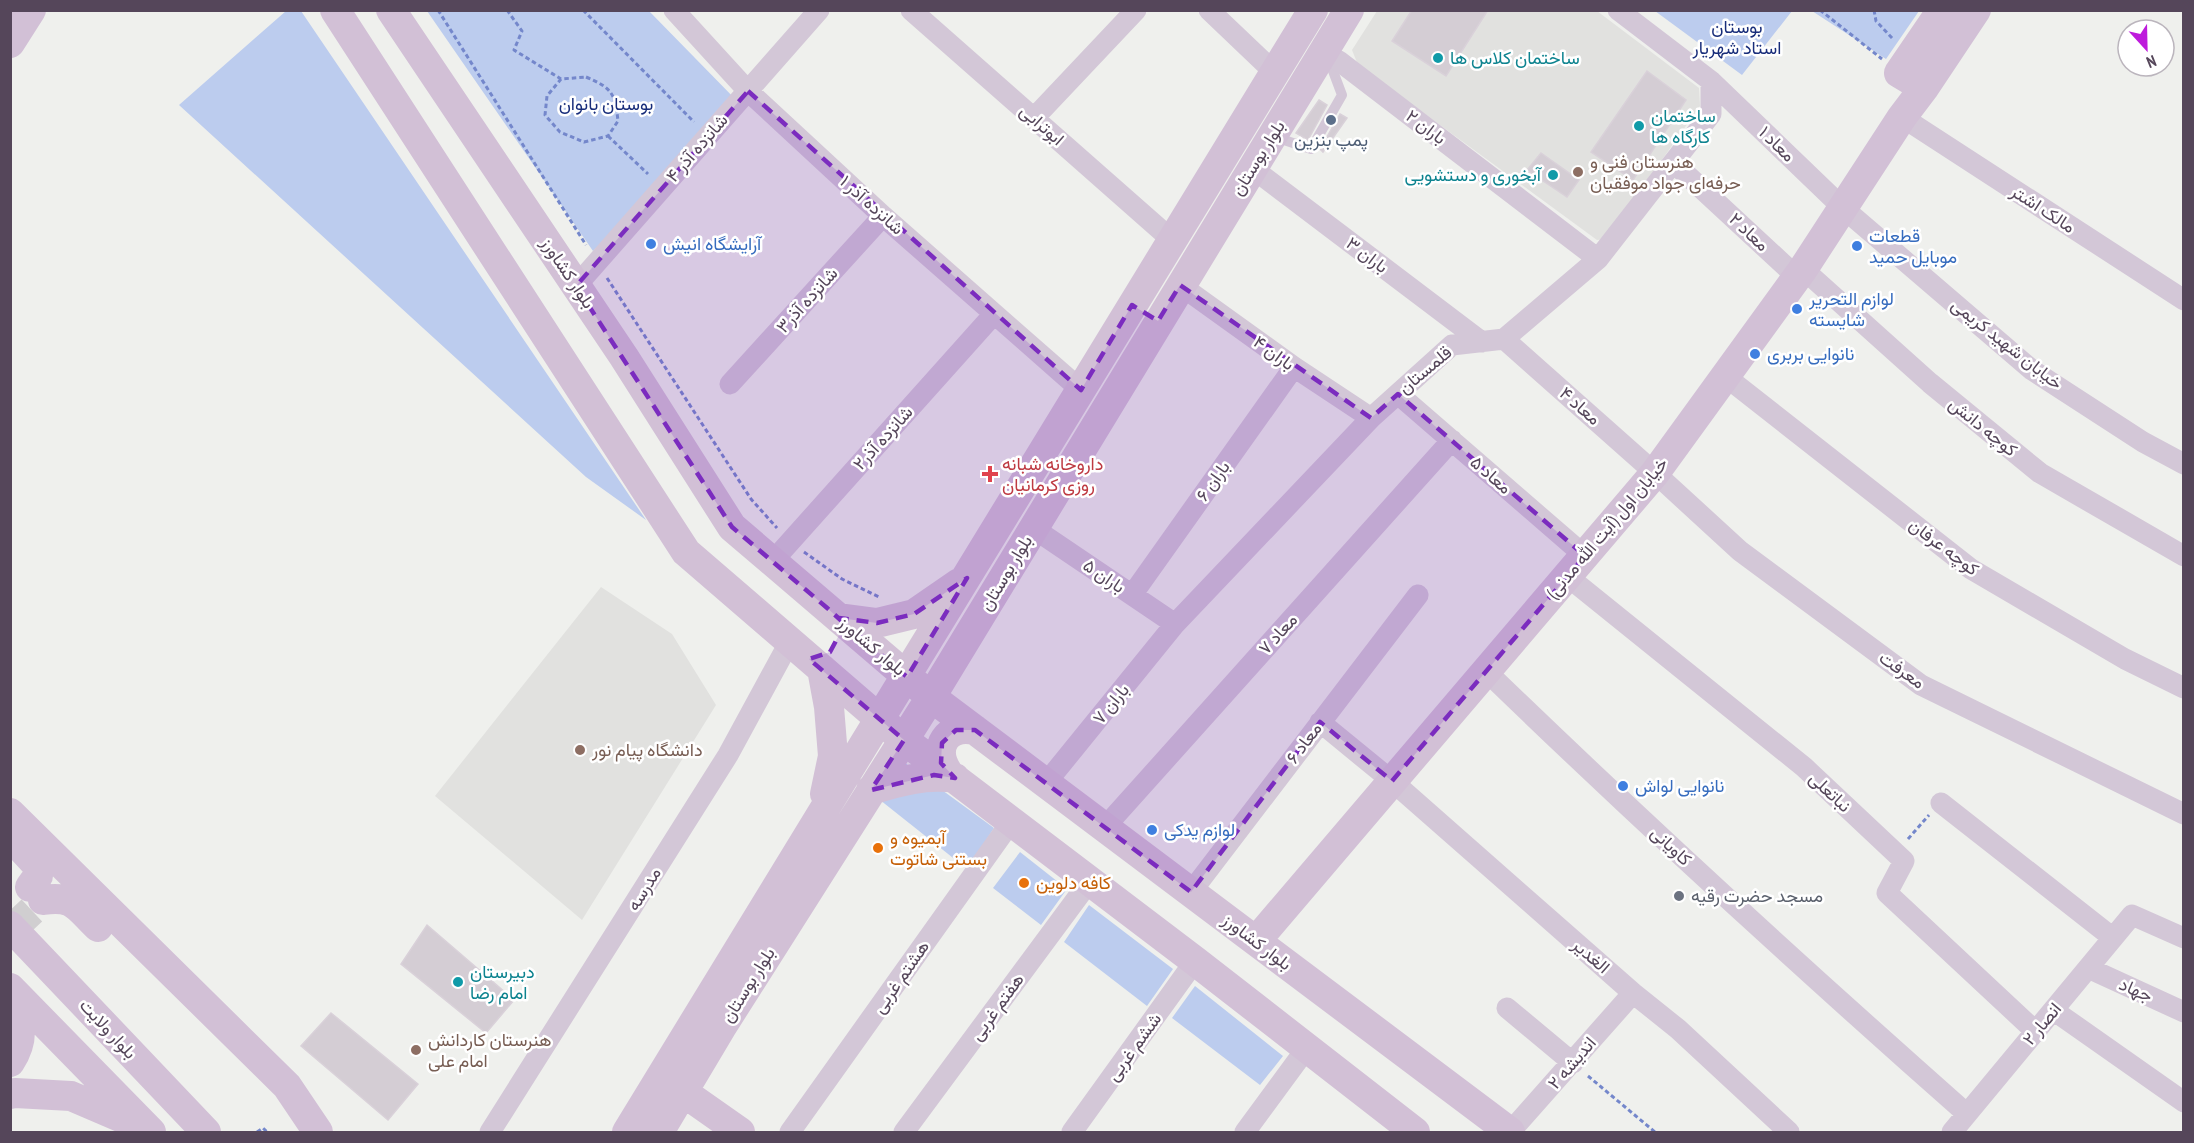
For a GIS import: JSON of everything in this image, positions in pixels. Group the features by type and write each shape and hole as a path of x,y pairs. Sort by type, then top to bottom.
{"street":[{"path":"335,10 686,552 904,740 1415,1132"},
{"name":"بلوار کشاورز","path":"391,10 576,286 732,527 781,552 842,621 931,697 1510,1132"},
{"name":"شانزده آذر ۱","path":"674,10 748,91 883,216 1081,390"},
{"name":"شانزده آذر ۴","path":"576,286 819,10"},
{"name":"ابوترابی","path":"911,10 1172,240"},
{"path":"1034,118 1136,10"},
{"path":"1209,10 1275,73"},
{"name":"بلوار بوستان","path":"627,1132 1313,10"},
{"name":"بلوار بوستان","path":"659,1132 721,1028 931,697 1272,135 1332,55 1349,10"},
{"name":"معاد ۱","path":"1618,10 1711,81 1843,208"},
{"path":"1924,88 1904,65 1942,10"},
{"name":"خیابان اول (آیت الله مدنی)","path":"1256,941 1655,472 1800,273 1902,117 1976,10"},
{"path":"10,43 28,12"},
{"name":"باران ۲","path":"1332,55 1598,259"},
{"path":"1504,339 1598,259 1711,114 1711,81"},
{"name":"مالک اشتر","path":"1902,117 2184,300"},
{"name":"معاد ۲","path":"1674,163 1800,273"},
{"name":"باران ۳","path":"1252,168 1482,342"},
{"name":"خیابان شهید کریمی","path":"1843,208 2032,370 2143,442 2184,464"},
{"name":"شانزده آذر۳","path":"730,384 883,216"},
{"name":"کوچه دانش","path":"1800,273 2040,473 2184,556"},
{"name":"باران ۴","path":"1180,285 1294,368 1371,418"},
{"path":"1132,305 1158,321"},
{"name":"شانزده آذر۲","path":"781,552 994,314"},
{"name":"قلمستان","path":"1175,624 1371,418 1452,345 1504,339"},
{"name":"معاد ۴","path":"1504,339 1655,472"},
{"name":"باران ۶","path":"1132,595 1294,368"},
{"name":"کوچه عرفان","path":"1725,376 1971,569 2125,659 2184,687"},
{"name":"معاد ۵","path":"1398,394 1452,440 1576,566"},
{"name":"معاد ۷","path":"1104,827 1452,440"},
{"name":"معرفت","path":"1655,472 1740,551 1921,685 2184,814"},
{"name":"باران ۵","path":"1033,528 1175,624"},
{"name":"نباتعلی","path":"1576,566 1804,767 1895,853"},
{"path":"807,656 820,657 830,652 838,644 843,634 842,621 877,623 914,614 967,578"},
{"name":"معاد ۶","path":"1191,892 1418,595"},
{"name":"باران ۷","path":"1046,783 1175,624"},
{"path":"807,656 829,707 833,756 820,815"},
{"name":"مدرسه","path":"490,1132 728,754 807,656"},
{"name":"کاویانی","path":"1486,671 1587,769 1825,989 1967,1114"},
{"name":"الغدیر","path":"1320,722 1392,781 1633,993 1678,1029 1789,1132"},
{"path":"951,774 942,763 940,753 942,743 956,730 966,728 975,730"},
{"path":"871,790 897,782 951,774"},
{"path":"1941,803 2113,938"},
{"path":"10,813 286,1086 317,1132"},
{"name":"هشتم غربی","path":"790,1132 1011,822"},
{"path":"10,836 37,865 36,894"},
{"path":"1895,853 1904,861 1887,893 2036,1031"},
{"path":"36,894 56,879 69,880 84,886"},
{"name":"هفتم غربی","path":"904,1132 1089,882"},
{"path":"36,894 71,900 270,1097 317,1132"},
{"name":"انصار ۲","path":"1952,1132 2132,915 2184,938"},
{"name":"بلوار ولایت","path":"10,926 206,1132"},
{"name":"ششم غربی","path":"1072,1132 1195,961"},
{"name":"جهاد","path":"2088,968 2184,1012"},
{"path":"10,990 20,1024 20,1042 10,1062"},
{"path":"10,990 148,1130"},
{"name":"اندیشه ۲","path":"1510,1132 1633,993"},
{"path":"1507,1008 1573,1063"},
{"path":"2053,1010 2184,1102"},
{"path":"1245,1132 1306,1049"},
{"path":"683,1092 740,1132"},
{"path":"10,1094 71,1096 148,1130"}],"lane":[{"path":"1272,135 1311,149 1342,94 1332,55"}],"path":[{"path":"438,10 597,262 751,499 781,552 884,599"},
{"path":"507,10 522,31 514,50 561,79 586,77 605,85 616,99 618,121 609,136 584,142 560,132 545,115 547,96 561,79"},
{"path":"583,10 708,136"},
{"path":"1820,10 1904,65"},
{"path":"1874,10 1876,21 1904,65"},
{"path":"609,136 662,188"},
{"path":"1895,853 1941,803"},
{"path":"1573,1063 1655,1132"},
{"path":"257,1132 262,1128 267,1132"}],"highlighted area":[{"path":"748,91 1081,390 1132,305 1158,321 1180,285 1371,418 1398,394 1585,556 1392,781 1320,722 1191,892 975,730 956,730 942,743 941,763 955,778 934,775 871,790 904,740 809,659 830,652 845,624 732,527 576,286","holes":["967,578 907,677 839,618 877,623 914,614"]}],"shaded area":[{"name":"هنرستان فنی و حرفه‌ای جواد موفقیان","path":"1377,11 1597,11 1699,88 1700,106 1606,239 1597,240 1358,65 1352,50"},
{"name":"دانشگاه پیام نور","path":"601,587 672,634 716,705 582,920 435,796"}],"green space":[{"path":"286,11 301,11 646,520 586,477 179,105"},
{"name":"بوستان بانوان","path":"427,11 649,11 740,104 593,251"},
{"name":"بوستان استاد شهریار","path":"1655,11 1792,11 1742,75"},
{"name":"بوستان استاد شهریار","path":"1812,11 1919,11 1886,59"},
{"path":"905,763 994,828 967,869 880,800"},
{"path":"1020,852 1067,889 1041,925 993,888"},
{"path":"1089,905 1173,969 1147,1006 1064,942"},
{"path":"1195,986 1283,1056 1260,1085 1172,1018"}],"building":[{"name":"ساختمان کلاس ها","path":"1412,10 1488,10 1446,76 1392,41"},
{"name":"ساختمان کارگاه ها","path":"1647,71 1686,100 1633,180 1591,152"},
{"path":"1319,100 1327,105 1308,140 1296,133"},
{"path":"1340,114 1347,118 1323,152 1320,149"},
{"name":"آبخوری و دستشویی","path":"1541,153 1579,180 1567,197 1527,170"},
{"name":"دبیرستان امام رضا","path":"427,925 514,1000 486,1033 401,964"},
{"path":"331,1013 418,1084 388,1120 301,1046"}],"tunnel":[{"path":"10,931 43,900"}],"place":[{"name":"ساختمان کلاس ها","path":"1438,58"},
{"name":"پمپ بنزین","path":"1331,120"},
{"name":"ساختمان کارگاه ها","path":"1639,126"},
{"name":"هنرستان فنی و حرفه‌ای جواد موفقیان","path":"1578,172"},
{"name":"آبخوری و دستشویی","path":"1553,175"},
{"name":"آرایشگاه انیش","path":"651,244"},
{"name":"قطعات موبایل حمید","path":"1857,246"},
{"name":"لوازم التحریر شایسته","path":"1797,309"},
{"name":"نانوایی بربری","path":"1755,354"},
{"name":"داروخانه شبانه روزی کرمانیان","path":"990,474"},
{"name":"دانشگاه پیام نور","path":"580,750"},
{"name":"نانوایی لواش","path":"1623,786"},
{"name":"لوازم یدکی","path":"1152,830"},
{"name":"آبمیوه و بستنی شاتوت","path":"878,848"},
{"name":"کافه دلوین","path":"1024,883"},
{"name":"مسجد حضرت رقیه","path":"1679,896"},
{"name":"دبیرستان امام رضا","path":"458,982"},
{"name":"هنرستان کاردانش امام علی","path":"416,1050"}]}
